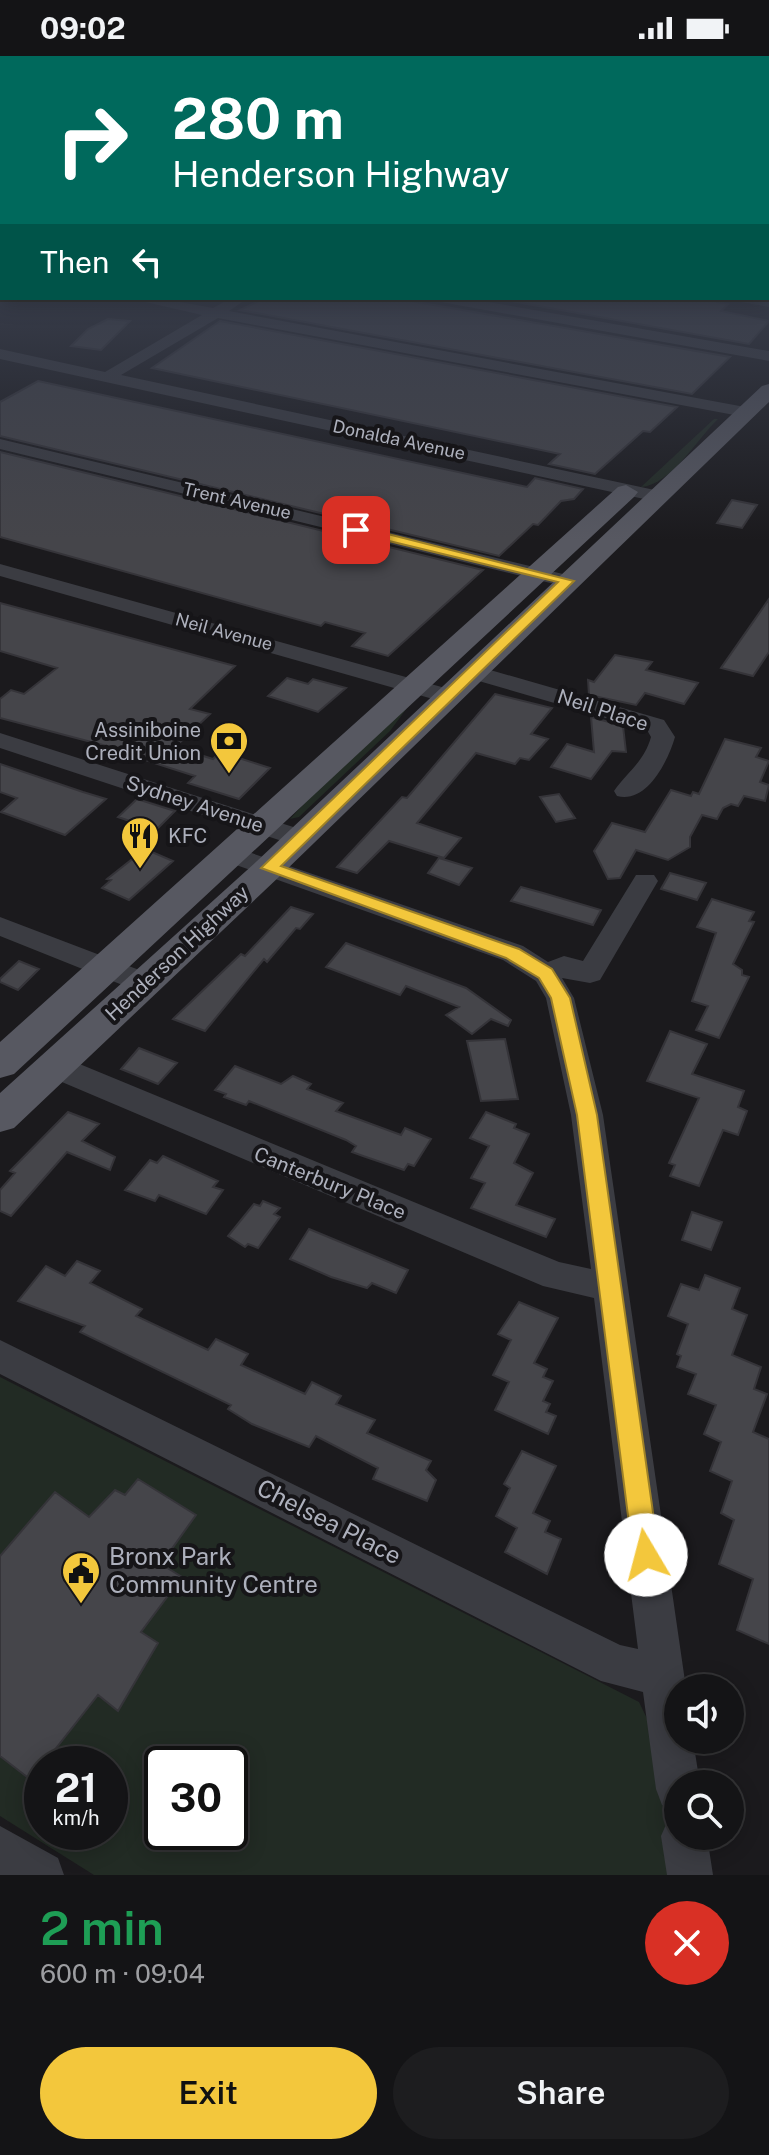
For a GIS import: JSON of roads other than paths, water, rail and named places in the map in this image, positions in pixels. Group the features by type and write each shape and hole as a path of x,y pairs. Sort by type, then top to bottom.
{"main road":[{"name":"Henderson Highway","path":"0,1117 269,868 567,581 643,493 731,410 761,370"},
{"name":"Henderson Highway","path":"731,410 769,390"},
{"name":"Henderson Highway","path":"0,1064 536,574 643,493"},
{"path":"440,661 473,672"}],"street":[{"name":"Donalda Avenue","path":"74,370 643,493"},
{"path":"107,377 119,370"},
{"path":"518,370 731,410"},
{"name":"Trent Avenue","path":"0,444 567,581"},
{"name":"Neil Avenue","path":"0,570 448,696"},
{"name":"Neil Place","path":"473,672 656,725 663,737 660,752 639,782 626,791"},
{"name":"Sydney Avenue","path":"0,740 300,838"},
{"path":"231,854 513,953 546,974 560,998 587,1115 675,1770"},
{"path":"546,974 564,966 590,973 645,881"},
{"path":"0,926 145,983"},
{"name":"Canterbury Place","path":"54,1066 555,1276 610,1287"},
{"name":"Chelsea Place","path":"0,1356 616,1666 662,1674"},
{"path":"0,1849 41,1875"},
{"path":"686,1850 690,1875"}],"place":[{"name":"Assiniboine Credit Union","path":"229,775"},
{"name":"KFC","path":"140,870"},
{"name":"Bronx Park Community Centre","path":"81,1605"}]}
